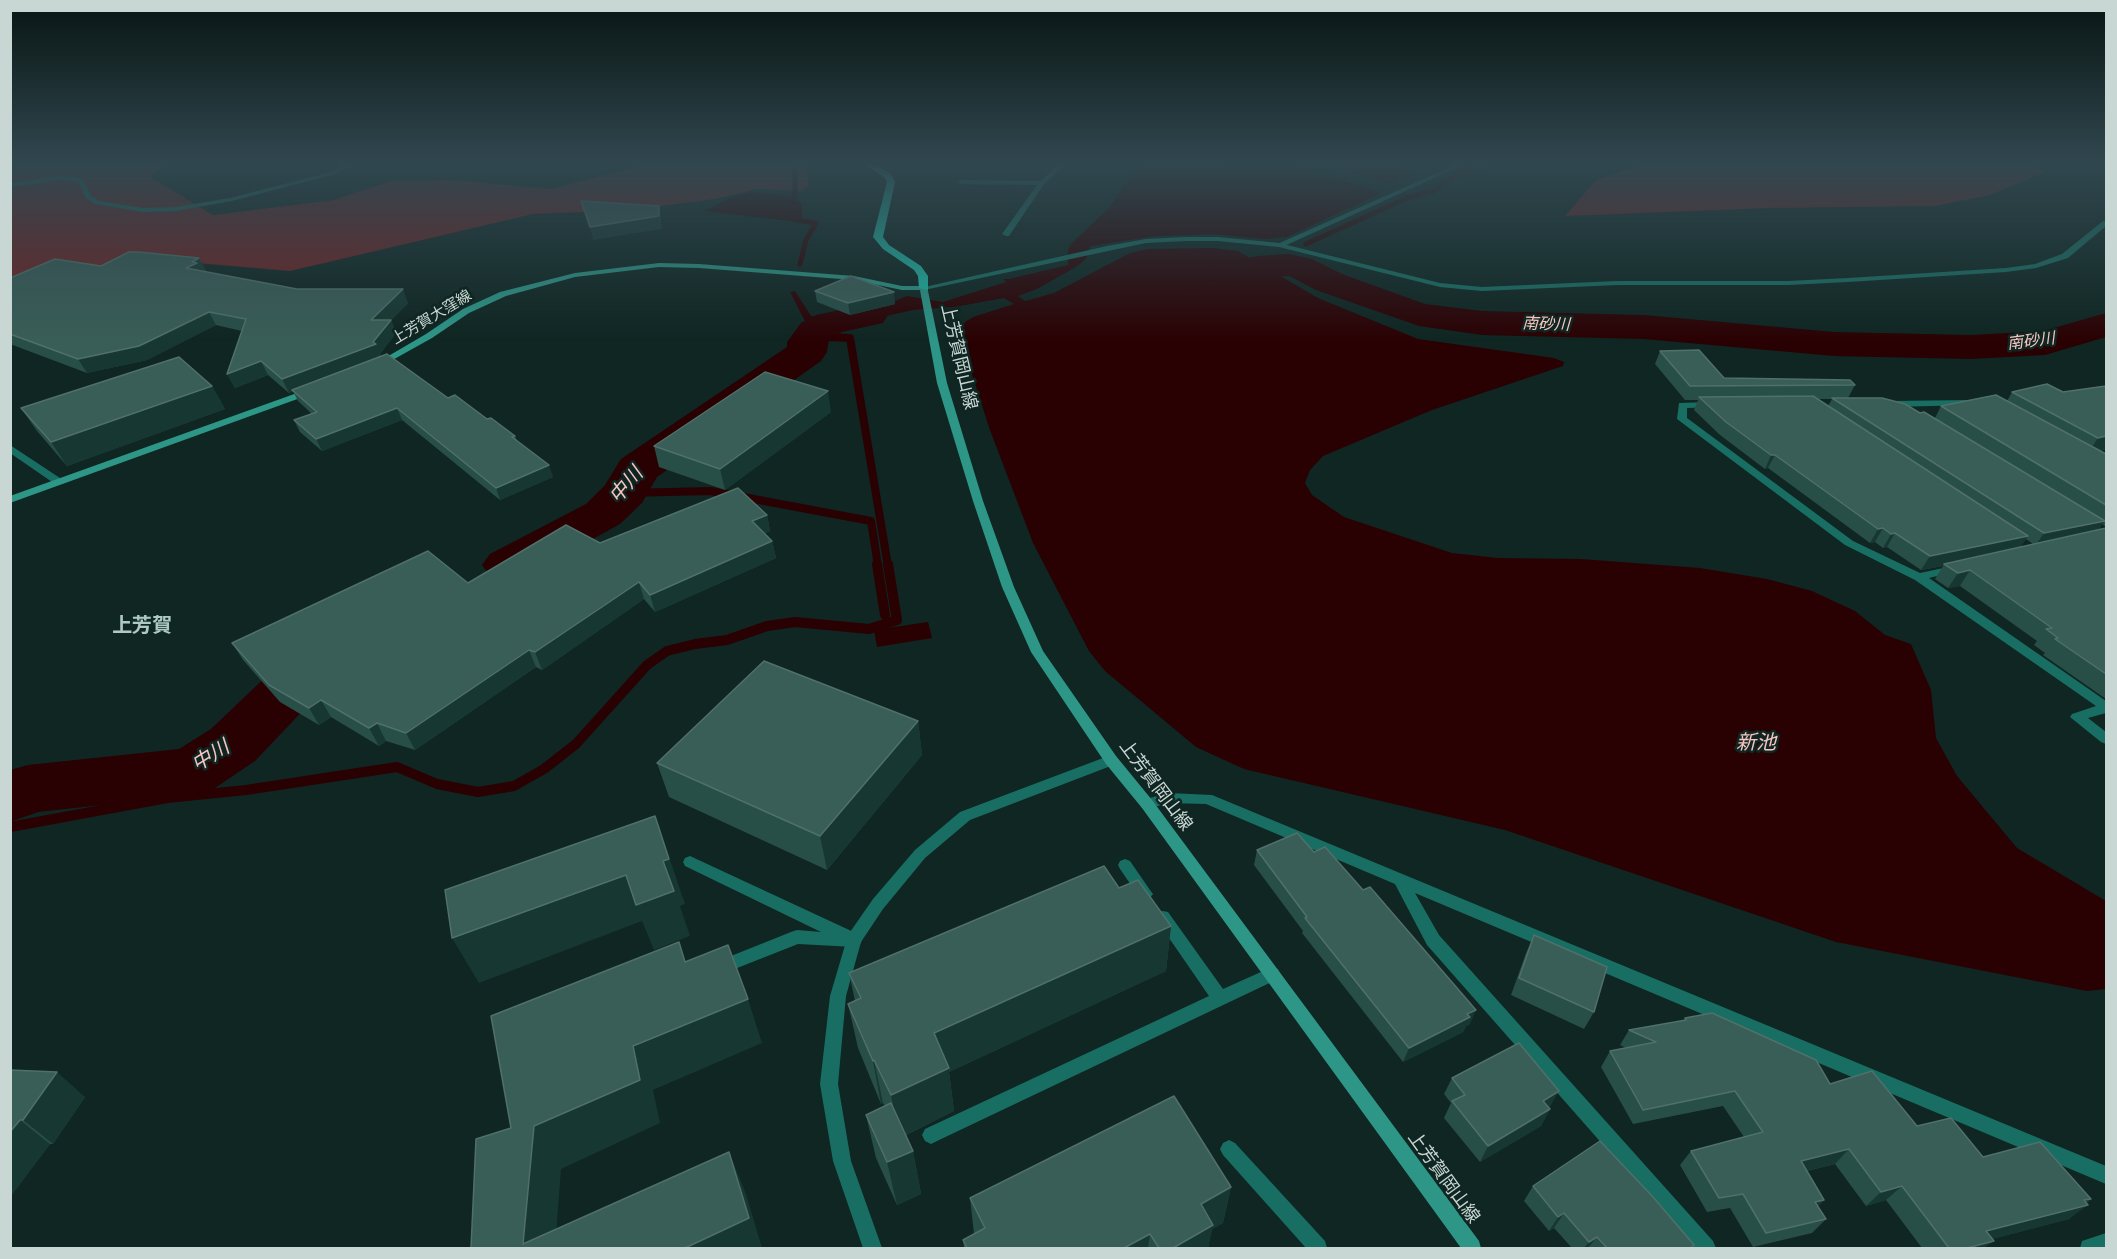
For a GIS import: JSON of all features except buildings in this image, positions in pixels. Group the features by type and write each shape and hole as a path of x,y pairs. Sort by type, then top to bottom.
{"main road":[{"path":"879,224 878,237 886,247 918,268 923,276 924,291"},
{"name":"上芳賀大窪線","path":"370,368 429,336 466,310 503,294 575,275 659,265 699,266 854,278 924,291"},
{"name":"上芳賀岡山線","path":"924,291 942,383 978,501 1008,586 1037,652 1111,760 1147,804 1472,1248"},
{"path":"10,500 321,387"}],"street":[{"path":"1006,234 1013,224"},
{"path":"1279,245 1327,224"},
{"path":"924,291 1090,251 1146,241 1218,238 1279,245 1419,281 1471,288 1617,283 1788,283 2006,270 2036,266 2065,256 2105,224"},
{"path":"1875,404 1976,403"},
{"path":"1897,404 1917,416"},
{"path":"1716,405 1682,405 1682,419 1849,543 1919,577 2106,707"},
{"path":"10,448 59,482"},
{"path":"1919,577 1965,567"},
{"path":"2106,707 2077,717 2106,739"},
{"path":"872,1248 842,1161 829,1084 838,996 854,940 878,904 920,854 965,816 1111,760"},
{"path":"1147,804 1169,798 1207,799 2106,1175"},
{"path":"690,862 854,940"},
{"path":"1125,865 1221,999"},
{"path":"1400,880 1432,940 1706,1248"},
{"path":"710,972 797,937 854,940"},
{"path":"931,1135 1272,974"},
{"path":"1229,1149 1318,1248"},
{"path":"2089,1248 2106,1243"}],"shaded area":[{"path":"11,224 491,224 290,271 185,262 11,281"}],"water":[{"name":"新池","path":"1092,224 1315,224 1287,237 1265,239 1213,234 1155,236 1090,246 1086,259 1076,267 1037,289 1018,296 1025,301 1054,293 1130,253 1148,249 1213,248 1238,251 1318,298 1418,339 1554,358 1564,362 1563,366 1432,410 1323,456 1310,470 1305,483 1312,495 1344,517 1452,553 1498,558 1581,559 1700,568 1767,579 1812,591 1855,611 1885,635 1911,644 1931,690 1936,738 1957,776 2017,848 2106,901 2106,989 2087,991 1836,942 1505,830 1244,769 1196,747 1105,671 1089,651 1033,543 990,430 960,331 965,322 973,317 1014,304 1004,298 954,307 913,310 829,329 812,341 814,351 800,343 804,338 795,337 807,325 790,292 795,291 811,316 831,319 869,312 907,296 943,302 1006,282 1003,279 1068,265 1068,250 1071,244"},
{"path":"1278,254 1302,259 1436,312 1459,316 1487,315 1494,332 1451,328 1400,315 1331,287 1285,262"},
{"path":"928,622 932,638 877,647 874,630"}],"waterway":[{"path":"800,264 806,240 816,224"},
{"path":"1306,244 1350,224"},
{"name":"南砂川","path":"1189,281 1257,267 1289,265 1419,315 1482,323 1644,327 1834,344 1971,347 2045,343 2106,325"},
{"name":"中川","path":"508,565 603,514 625,493 638,469 807,352 807,342 815,331 830,323 869,315"},
{"path":"811,336 850,338"},
{"path":"829,337 850,338"},
{"path":"850,338 888,566"},
{"path":"625,493 711,491 871,521 878,566"},
{"path":"877,564 885,615"},
{"path":"10,827 167,798 246,790 397,767 437,784 478,792 514,786 544,769 576,744 647,665 667,651 695,644 727,640 767,626 795,622 869,629 897,620 888,564"},
{"name":"中川","path":"10,797 28,789 193,771 233,745 314,664 338,654"}],"district":[{"name":"上芳賀","path":"142,627"}]}
